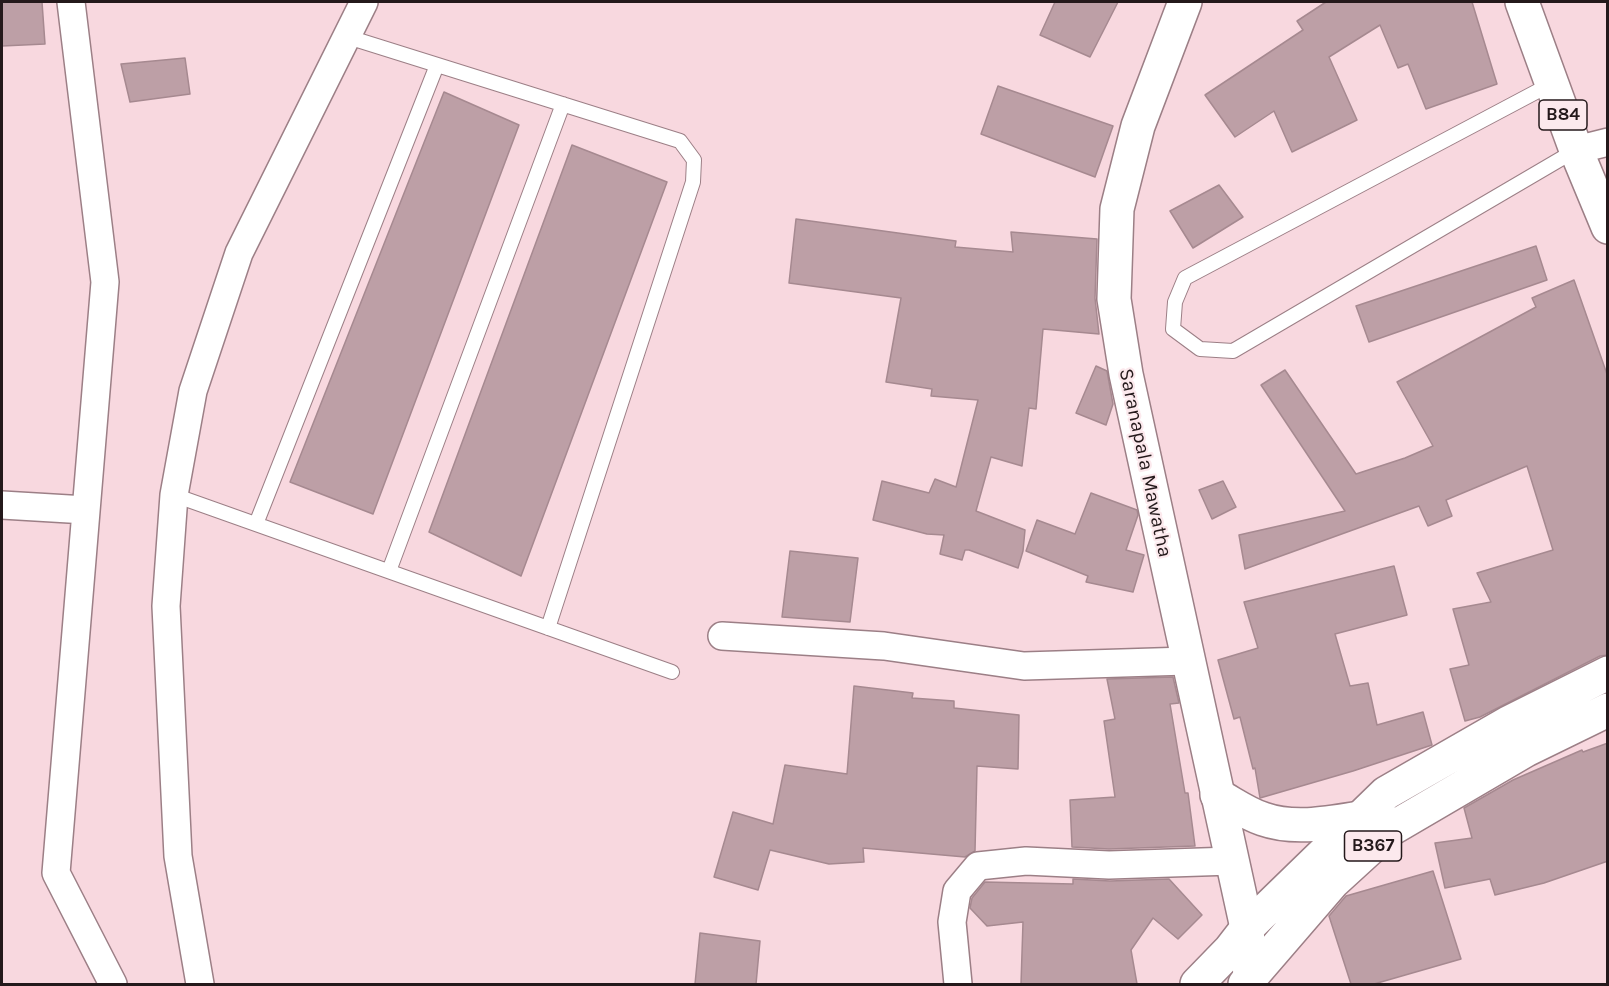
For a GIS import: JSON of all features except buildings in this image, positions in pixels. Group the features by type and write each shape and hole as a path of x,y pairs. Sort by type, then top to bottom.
{"main road":[{"name":"Saranapala Mawatha","path":"1185,2 1138,126 1117,209 1114,299 1126,374 1247,928 1249,982"},
{"name":"B84","path":"1522,2 1576,150 1608,227"},
{"name":"B367","path":"1197,984 1230,950 1247,928 1386,793 1508,723 1608,673"},
{"name":"B367","path":"1249,982 1334,882 1391,829 1526,750 1608,710"},
{"path":"1217,795 1262,819 1294,825 1327,824 1360,818"}],"street":[{"path":"71,2 105,282 56,873 113,984"},
{"path":"200,984 178,856 166,606 174,495 193,391 239,253 364,2"},
{"path":"1576,150 1608,142"},
{"path":"2,505 86,510"},
{"path":"722,636 884,646 1024,666 1187,661"},
{"path":"958,984 952,922 957,891 978,866 1026,861 1109,865 1232,861"}],"lane":[{"path":"348,37 680,141 694,160 693,182 548,628"},
{"path":"256,524 437,65"},
{"path":"1552,84 1185,278 1174,302 1173,329 1200,349 1233,351 1576,150"},
{"path":"389,571 563,104"},
{"path":"174,495 672,672"}]}
